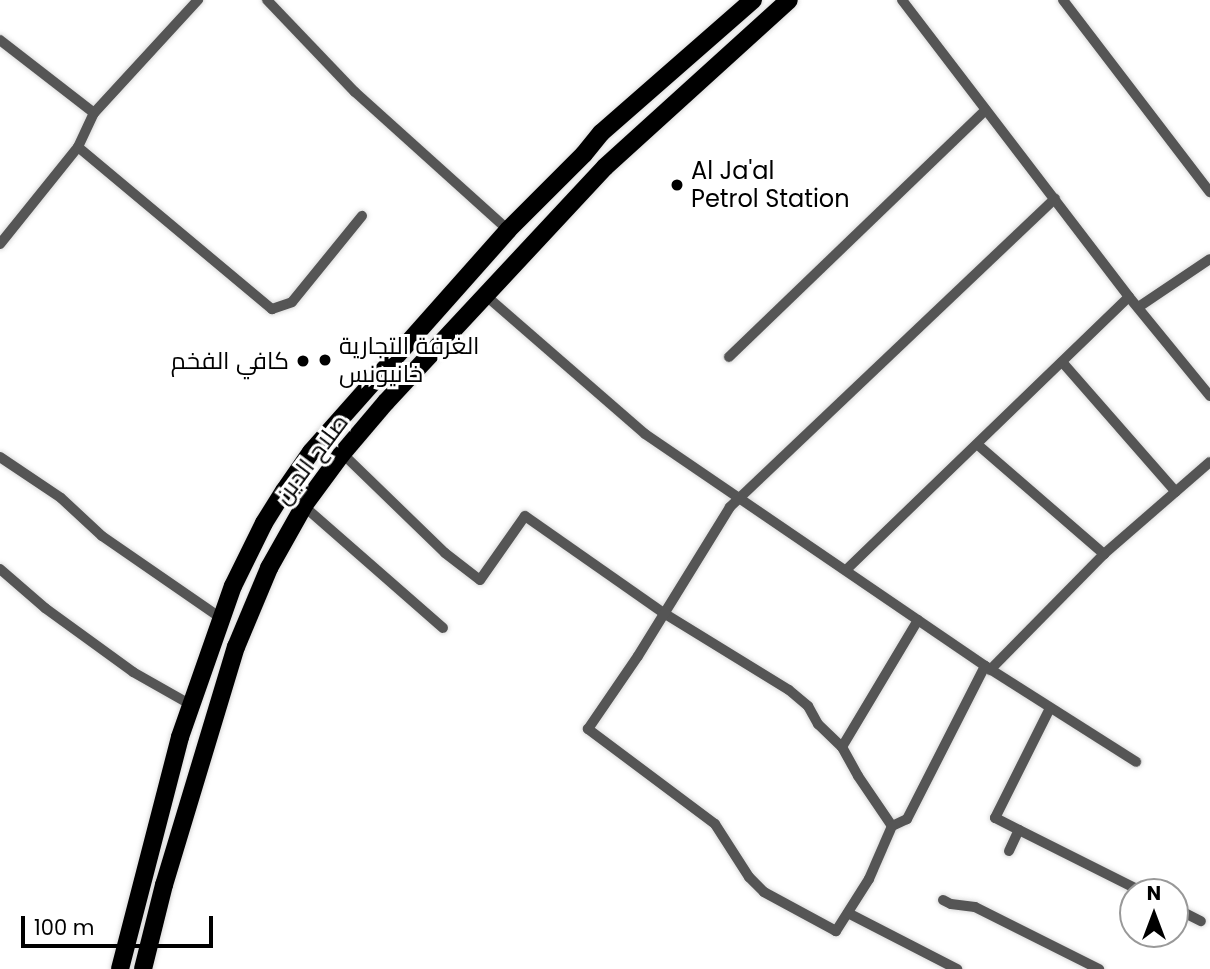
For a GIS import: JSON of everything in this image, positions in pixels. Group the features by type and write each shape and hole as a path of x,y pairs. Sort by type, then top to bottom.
{"highway":[{"name":"صلاح الدين","path":"120,969 180,737 193,706 221,618 264,523 311,452 508,230 584,154 601,133 753,0"},
{"name":"صلاح الدين","path":"144,969 164,885 236,647 269,568 305,504 341,455 484,294 616,157 789,0"},
{"path":"663,78 676,80 683,97"},
{"path":"601,133 600,147 607,154 616,157"}],"street":[{"path":"0,244 78,147 94,113 198,0"},
{"path":"267,0 355,92 508,230"},
{"path":"902,0 1129,297 1140,306 1210,396"},
{"path":"1063,0 1210,192"},
{"path":"0,40 94,113"},
{"path":"729,357 986,110"},
{"path":"78,147 272,309 292,302 362,216"},
{"path":"1055,199 853,387 730,507 662,612 638,656 588,729 715,824 748,877 764,892 836,931 869,879 892,826 907,819 987,668 1104,554 1210,461"},
{"path":"1140,306 1210,259"},
{"path":"484,294 645,434 987,668 1136,762"},
{"path":"846,570 1129,297"},
{"path":"1063,363 1176,492"},
{"path":"978,445 1104,554"},
{"path":"345,456 445,552 480,580 525,516 662,612 789,690 808,706 818,724 842,747 892,826"},
{"path":"2,462 61,498 102,536 221,618"},
{"path":"306,508 443,628"},
{"path":"0,569 45,608 132,672 193,706"},
{"path":"842,747 918,620"},
{"path":"1049,708 995,818 1119,880"},
{"path":"1009,851 1019,830"},
{"path":"943,900 975,906 1099,969"},
{"path":"848,913 957,969"},
{"path":"1189,915 1200,921"}],"place":[{"name":"Al Ja'al Petrol Station","path":"677,185"},
{"name":"الغرفة التجارية خانيونس","path":"325,360"},
{"name":"كافي الفخم","path":"303,361"}]}
